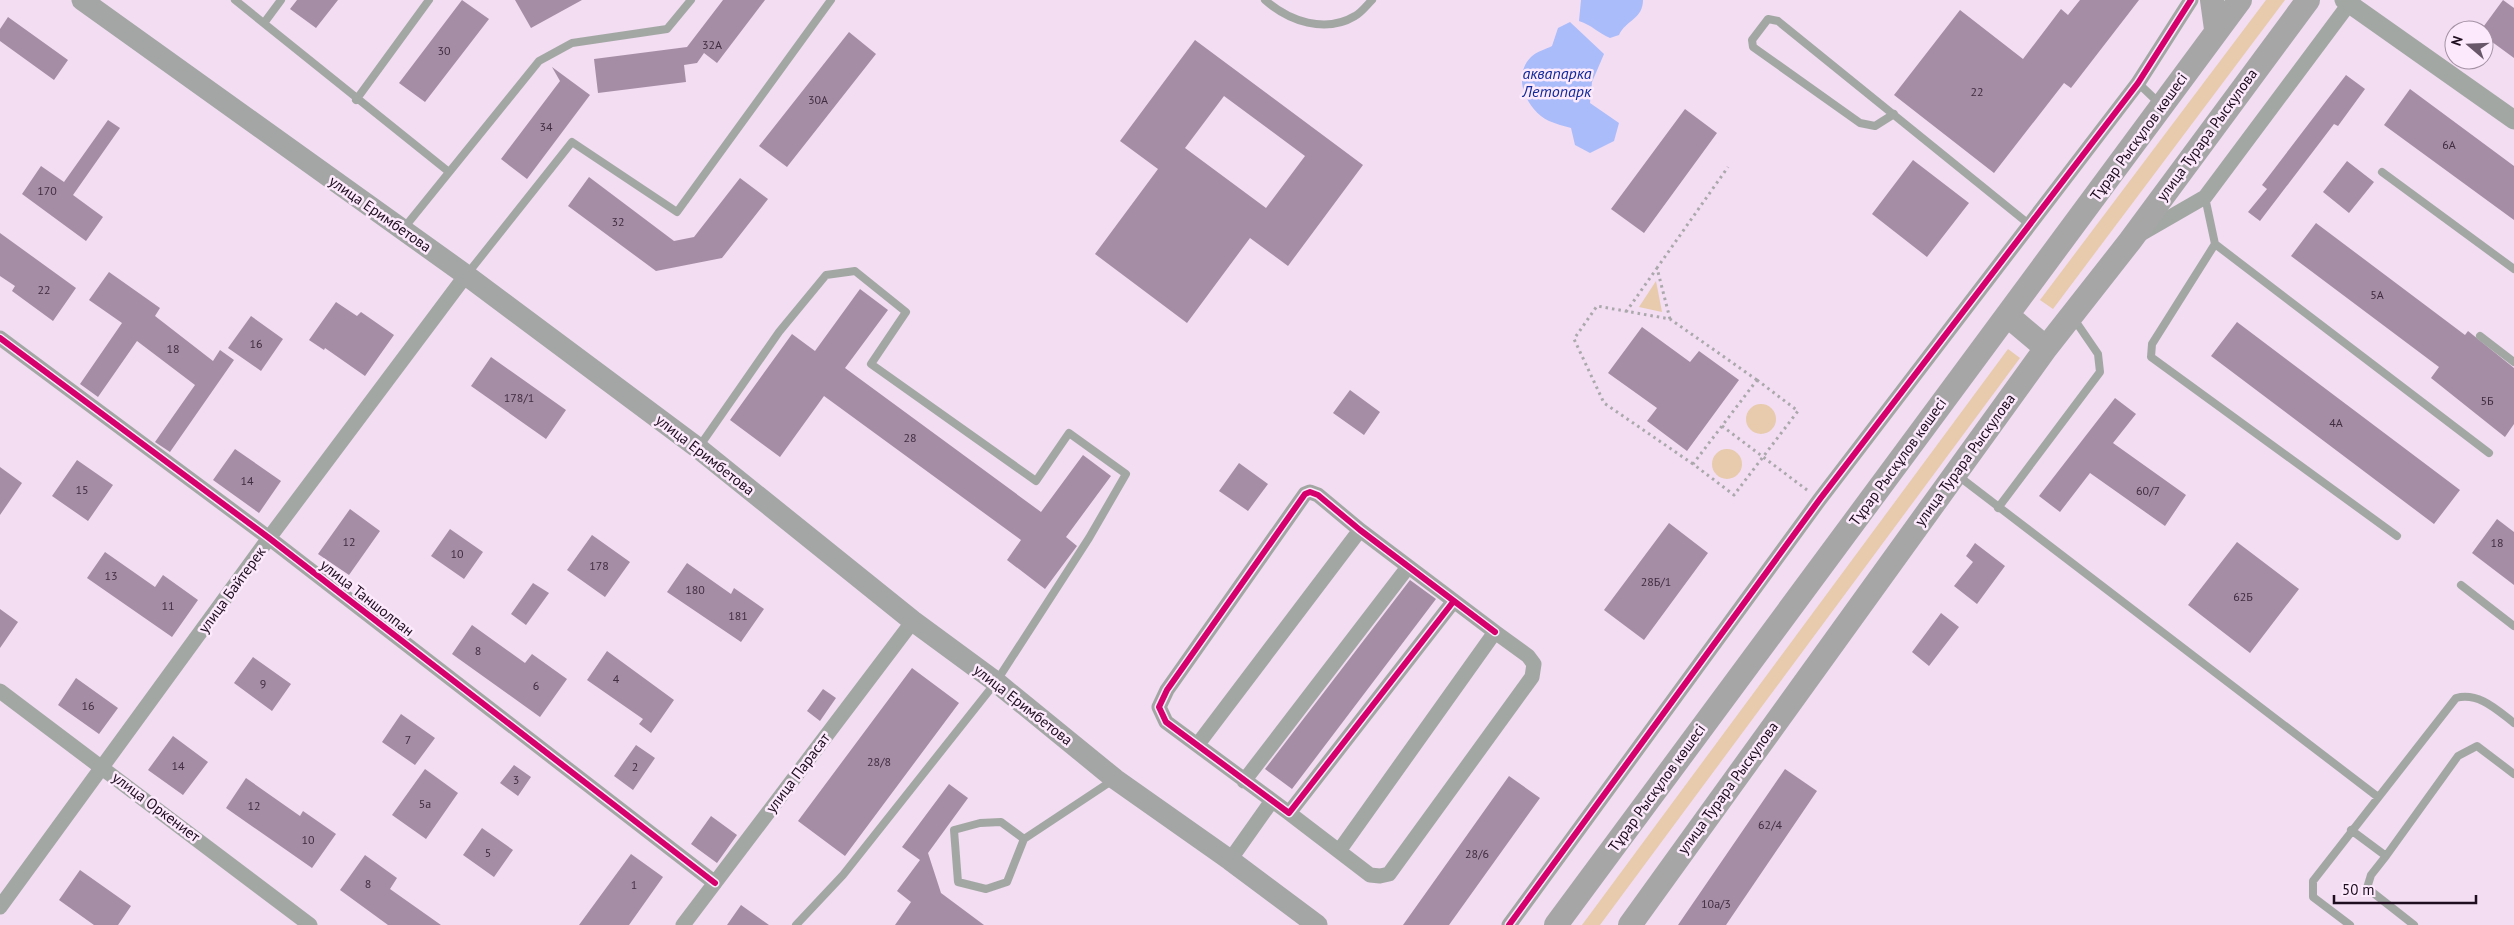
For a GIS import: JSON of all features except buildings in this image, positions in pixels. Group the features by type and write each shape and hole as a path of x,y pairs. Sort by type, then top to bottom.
{"main road":[{"name":"улица Еримбетова","path":"82,0 466,275 698,448 913,620 996,682 1115,779 1230,860 1317,925"},
{"path":"2212,0 2216,29"},
{"name":"Тұрар Рыскұлов көшесі","path":"1556,925 2006,315 2163,106 2216,29 2240,0"},
{"name":"улица Турара Рыскулова","path":"1630,925 2046,348 2130,241 2308,0"},
{"path":"2006,315 2046,348"}],"street":[{"path":"1509,925 1820,499 2138,84 2191,0"},
{"path":"2130,241 2205,196 2349,1 2514,120"},
{"name":"улица Байтерек","path":"0,907 270,538 466,275"},
{"name":"улица Таншолпан","path":"0,338 270,538 715,883"},
{"path":"1310,492 1318,495 1408,567 1528,656 1534,664 1532,677 1389,874 1380,876 1370,875 1289,813 1271,802 1198,744 1166,722 1159,707 1167,690 1305,494 1310,492"},
{"path":"1198,744 1360,530"},
{"path":"1244,781 1408,567"},
{"path":"1289,813 1453,602"},
{"name":"улица Парасат","path":"683,925 913,620"},
{"path":"1339,851 1496,632"},
{"name":"улица Оркениет","path":"0,692 310,925"},
{"path":"1230,860 1271,802"}],"lane":[{"path":"235,0 356,100 449,172"},
{"path":"264,23 280,0"},
{"path":"356,100 429,0"},
{"path":"403,230 539,61 572,43 667,29 691,0"},
{"path":"466,275 572,142 677,212 831,0"},
{"path":"1264,0 1275,9 1303,22 1333,25 1356,16 1372,0"},
{"path":"1894,114 1875,126 1860,123 1753,47 1752,40 1768,19 1778,21 1894,114 2030,225"},
{"path":"2138,84 2163,106"},
{"path":"2382,172 2514,268"},
{"path":"2205,196 2215,244 2489,452"},
{"path":"2215,244 2152,344 2151,357 2397,536"},
{"path":"698,448 779,332 826,274 855,271 906,312 871,364 1036,480 1070,433 1126,474 1089,538 996,682 843,875 796,925"},
{"path":"1998,508 2100,372 2098,354 2072,316"},
{"path":"2480,336 2514,362"},
{"path":"1956,473 1998,508 2378,797"},
{"path":"2462,585 2514,626"},
{"path":"2350,925 2313,897 2313,881 2456,698 2466,695 2476,698 2514,723"},
{"path":"2414,925 2367,888 2371,875 2458,756 2477,746 2514,774"},
{"path":"1024,839 1001,822 980,823 954,830 958,882 986,889 1007,882 1024,839 1115,779"},
{"path":"2352,830 2386,856"}],"path":[{"path":"1626,312 1728,167"},
{"path":"1657,268 1670,319"},
{"path":"1597,306 1670,319 1798,411 1734,495 1693,464 1604,403 1574,339 1597,306"},
{"path":"1693,464 1757,380"},
{"path":"1722,426 1820,499"}],"shaded area":[{"path":"2266,0 2285,0 2053,309 2040,300"},
{"path":"1656,281 1662,312 1639,307"},
{"path":"2008,349 2020,358 1600,925 1582,925"},
{"path":"1761,404 1772,408 1776,419 1772,430 1761,434 1750,430 1746,419 1750,408"},
{"path":"1727,449 1738,453 1742,464 1738,475 1727,479 1716,475 1712,464 1716,453"}],"water":[{"path":"1581,0 1643,0 1637,15 1619,35 1610,38 1579,21"},
{"name":"аквапарка Летопарк","path":"1570,22 1604,54 1592,82 1590,103 1619,123 1614,141 1590,153 1575,145 1571,128 1549,121 1534,109 1528,101 1522,83 1525,65 1531,57 1552,46 1558,28"}],"cycle path":[{"path":"1509,925 1820,499 2138,83 2191,0"},
{"path":"0,338 269,538 715,883"},
{"path":"1453,602 1289,813 1166,722 1159,707 1167,690 1305,494 1310,492 1318,495 1360,530 1495,632"}]}
